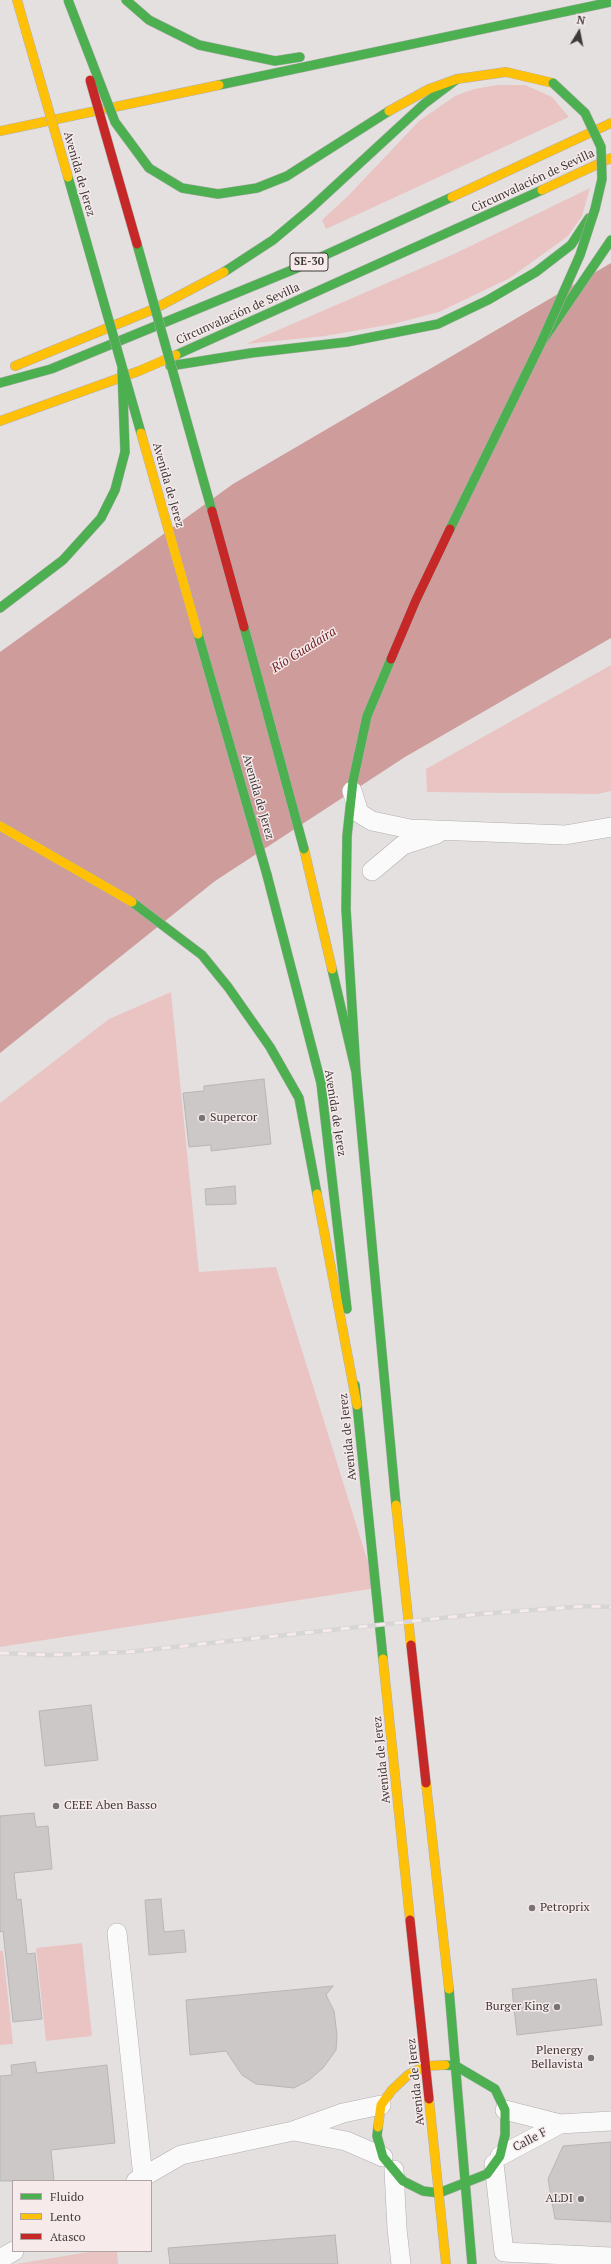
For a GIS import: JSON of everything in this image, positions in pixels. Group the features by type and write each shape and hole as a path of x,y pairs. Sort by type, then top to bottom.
{"main road":[{"name":"Avenida de Jerez","path":"17,0 268,875 320,1083 341,1241 422,2016 425,2066 446,2264"},
{"name":"Avenida de Jerez","path":"67,0 169,353 304,849 356,1072 401,1554 452,2012 464,2184 472,2264"},
{"path":"67,0 115,122 149,168 182,188 218,194 257,188 287,176 402,102 429,89 457,79 506,72 553,83 585,113 601,147 602,178 595,209 580,254 541,343 416,600 367,716 352,791 347,836 346,908 356,1072"},
{"path":"126,0 149,20 199,45 275,61 430,39"},
{"path":"0,131 265,77 430,39 611,2"},
{"path":"7,370 154,309 228,270 273,240 305,214 401,124 457,79"},
{"name":"Circunvalación de Sevilla","path":"0,383 51,369 297,268 611,123"},
{"name":"Circunvalación de Sevilla","path":"0,421 139,371 390,260 611,158"},
{"path":"139,371 251,353 347,342 438,324 488,300 536,272 571,245 595,209"},
{"path":"541,343 611,240"},
{"path":"0,608 63,560 101,518 115,490 125,452 122,369"},
{"path":"0,826 126,898 202,954 228,986 270,1047 299,1098 357,1405"},
{"path":"425,2066 456,2066 495,2089 505,2110 505,2135 497,2160 487,2174 439,2193 423,2191 403,2181 389,2163 377,2136 381,2105 392,2090 408,2075 425,2066"}],"street":[{"path":"352,791 359,813 372,821 410,829 446,832 565,835 611,827"},
{"path":"372,871 403,845 446,832"},
{"path":"118,1933 139,2179 181,2155 292,2131 343,2113 381,2105"},
{"name":"Calle F","path":"505,2110 560,2124 611,2121"},
{"name":"Calle F","path":"497,2160 560,2124"},
{"path":"292,2131 346,2141 389,2163 401,2264"},
{"path":"497,2160 504,2252 611,2257"},
{"path":"0,2259 12,2252"}],"shaded area":[{"path":"497,85 525,85 552,97 569,117 326,229 322,220 348,196 419,121 455,96 474,89"},
{"path":"590,188 582,216 568,236 510,278 439,312 393,324 325,336 246,344 454,254"},
{"path":"611,665 611,791 597,794 427,792 426,769"},
{"path":"171,992 199,1272 276,1267 376,1588 0,1647 0,1103 109,1019"},
{"path":"82,1943 92,2036 46,2041 36,1948"},
{"path":"0,1951 3,1951 13,2044 0,2045"},
{"path":"89,2252 117,2252 118,2264 16,2264"}],"water":[{"name":"Río Guadaíra","path":"611,263 611,638 405,757 215,881 0,1053 0,652 233,484"}],"building":[{"path":"264,1079 271,1144 211,1151 211,1145 189,1147 183,1093 204,1091 204,1086"},
{"path":"235,1186 236,1204 206,1205 205,1189"},
{"path":"91,1705 98,1760 45,1766 39,1711"},
{"path":"34,1813 36,1827 48,1826 52,1869 14,1873 17,1900 21,1899 27,1954 35,1953 42,2019 13,2022 3,1931 0,1932 0,1816"},
{"path":"161,1899 164,1932 184,1930 186,1952 149,1955 145,1900"},
{"name":"Burger King","path":"596,1979 602,2025 517,2035 512,1989"},
{"path":"333,1986 326,1995 334,2011 337,2035 336,2050 323,2068 309,2080 294,2088 256,2084 242,2075 226,2051 190,2055 186,2000"},
{"path":"35,2062 37,2073 107,2065 115,2143 51,2150 54,2180 0,2181 0,2076 12,2075 11,2065"},
{"name":"ALDI","path":"611,2142 611,2222 555,2219 548,2179 563,2146"},
{"path":"335,2235 338,2264 170,2264 168,2248"}],"railway":[{"path":"0,1653 49,1655 128,1652 479,1614 587,1606 611,1607"}],"traffic: fast":[{"path":"68,0 115,122 149,168"},
{"path":"126,0 149,20 199,45 275,61 300,57"},
{"path":"219,85 611,2"},
{"path":"224,272 273,240 310,209 424,104 457,79"},
{"path":"541,343 580,255 595,209 602,179 601,147 585,113 553,83"},
{"path":"149,168 182,188 218,194 257,188 287,176 389,111"},
{"path":"68,177 141,433"},
{"path":"176,355 542,190"},
{"path":"0,383 51,369 297,268 452,197"},
{"path":"170,366 251,353 347,342 438,324 488,300 536,272 571,245 589,218"},
{"path":"450,529 541,343 611,240"},
{"path":"137,244 212,511"},
{"path":"122,369 125,452"},
{"path":"0,608 63,560 101,518 115,490 125,452"},
{"path":"244,627 304,849"},
{"path":"198,634 267,875"},
{"path":"356,1072 346,909 347,836 353,781 367,716 391,659"},
{"path":"267,875 321,1083 347,1309"},
{"path":"132,902 202,955 228,987 270,1047 299,1098 317,1194"},
{"path":"332,969 356,1072 396,1505"},
{"path":"355,1385 383,1659"},
{"path":"449,1989 472,2264"},
{"path":"378,2127 377,2136 383,2157 403,2181 423,2191 439,2193 487,2174 500,2156 505,2135 505,2110 495,2089 456,2066 445,2065"}],"traffic: slow":[{"path":"17,0 27,35"},
{"path":"27,35 68,177"},
{"path":"389,111 429,89 457,79 506,72 553,83"},
{"path":"0,131 219,85"},
{"path":"452,197 611,123"},
{"path":"542,190 611,158"},
{"path":"15,366 154,309 224,272"},
{"path":"0,421 139,371 176,355"},
{"path":"141,433 198,634"},
{"path":"0,826 132,902"},
{"path":"304,849 332,969"},
{"path":"317,1194 357,1405"},
{"path":"396,1505 411,1645"},
{"path":"383,1659 410,1920"},
{"path":"426,1783 449,1989"},
{"path":"378,2127 381,2105 392,2090 408,2075 425,2066 445,2065"},
{"path":"429,2099 446,2264"}],"traffic: jam":[{"path":"90,80 137,244"},
{"path":"212,511 244,627"},
{"path":"391,659 416,600 450,529"},
{"path":"411,1645 426,1783"},
{"path":"410,1920 429,2099"}],"place":[{"name":"Supercor","path":"202,1118"},
{"name":"CEEE Aben Basso","path":"56,1806"},
{"name":"Petroprix","path":"532,1908"},
{"name":"Burger King","path":"557,2007"},
{"name":"Plenergy Bellavista","path":"591,2058"},
{"name":"ALDI","path":"581,2199"}]}
